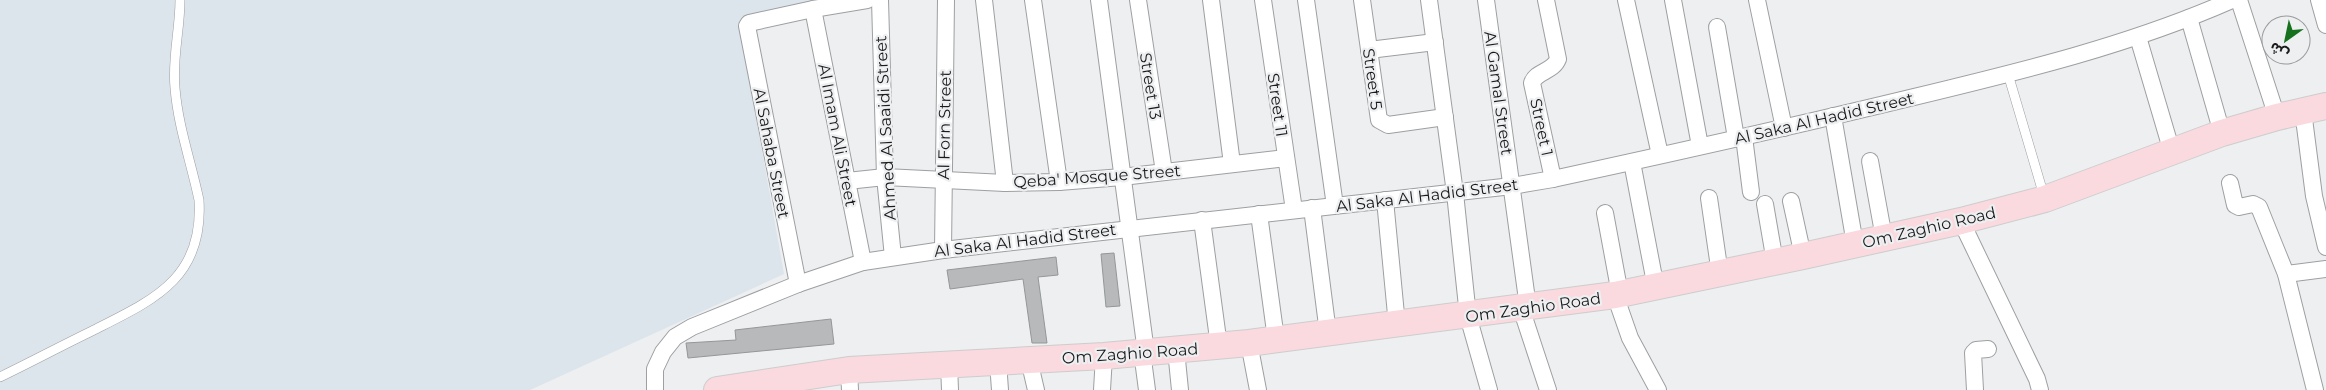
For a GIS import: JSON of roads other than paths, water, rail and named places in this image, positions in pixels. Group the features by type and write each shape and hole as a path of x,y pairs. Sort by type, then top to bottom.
{"main road":[{"name":"Om Zaghio Road","path":"717,390 850,380 949,364 1104,356 1249,343 1618,295 1961,221 2044,199 2222,133 2315,108"}],"street":[{"path":"813,9 867,0"},
{"name":"Ahmed Al Saaidi Street","path":"880,0 885,177 892,257"},
{"name":"Al Forn Street","path":"943,250 946,0"},
{"path":"984,0 1005,183"},
{"path":"1033,0 1059,182"},
{"path":"1099,0 1129,228 1147,390"},
{"name":"Street 13","path":"1138,0 1164,172"},
{"path":"1211,0 1232,164"},
{"name":"Street 11","path":"1263,0 1294,210"},
{"path":"1306,0 1336,206"},
{"name":"Street 5","path":"1362,0 1378,115 1383,124 1445,117"},
{"path":"1429,0 1455,193 1468,316 1489,390"},
{"name":"Al Gamal Street","path":"1486,0 1512,186 1524,308"},
{"name":"Street 1","path":"1546,0 1558,60 1555,66 1538,75 1532,83 1553,179"},
{"path":"1626,0 1660,156"},
{"path":"1673,0 1700,146"},
{"path":"1757,0 1784,128"},
{"name":"Al Saka Al Hadid Street","path":"655,390 655,369 663,352 675,337 692,327 798,284 863,262 943,250 1455,193 1553,179 1784,128 2008,74 2138,37 2189,18 2210,4 2232,0"},
{"path":"2239,0 2277,117"},
{"path":"2319,0 2326,25"},
{"name":"Al Sahaba Street","path":"798,284 747,28 749,24 813,9"},
{"name":"Al Imam Ali Street","path":"813,9 863,262"},
{"path":"2189,18 2222,133"},
{"path":"1717,26 1751,192"},
{"path":"2138,37 2172,152"},
{"path":"1369,50 1435,42"},
{"path":"2315,108 2314,196 2326,248"},
{"path":"1833,116 1855,244"},
{"name":"Qeba' Mosque Street","path":"847,181 885,177 1005,183 1059,182 1122,177 1286,158"},
{"path":"1870,161 1884,238"},
{"path":"1632,162 1656,288"},
{"path":"2230,183 2235,205 2238,207 2253,204 2259,207 2286,274 2315,390"},
{"path":"1709,198 1720,274"},
{"path":"1385,200 1397,325"},
{"path":"1791,201 1803,256"},
{"path":"1765,204 1776,262"},
{"path":"1312,208 1328,333"},
{"path":"1605,213 1618,295 1630,338 1658,390"},
{"path":"1259,214 1276,339"},
{"path":"1202,220 1219,346"},
{"path":"1961,221 2037,379 2040,390"},
{"path":"2286,274 2326,269"},
{"path":"1524,308 1548,390"},
{"path":"1249,343 1258,390"},
{"path":"1975,390 1973,353 1976,350 1988,349"},
{"path":"1176,350 1180,390"},
{"path":"1102,390 1104,356"},
{"path":"1029,360 1036,390"},
{"path":"998,362 1000,390"},
{"path":"949,364 950,390"}],"lane":[{"path":"0,377 148,302 172,283 190,256 196,242 200,214 199,200 182,133 175,86 174,63 180,0"},
{"path":"2008,74 2044,199"}]}
